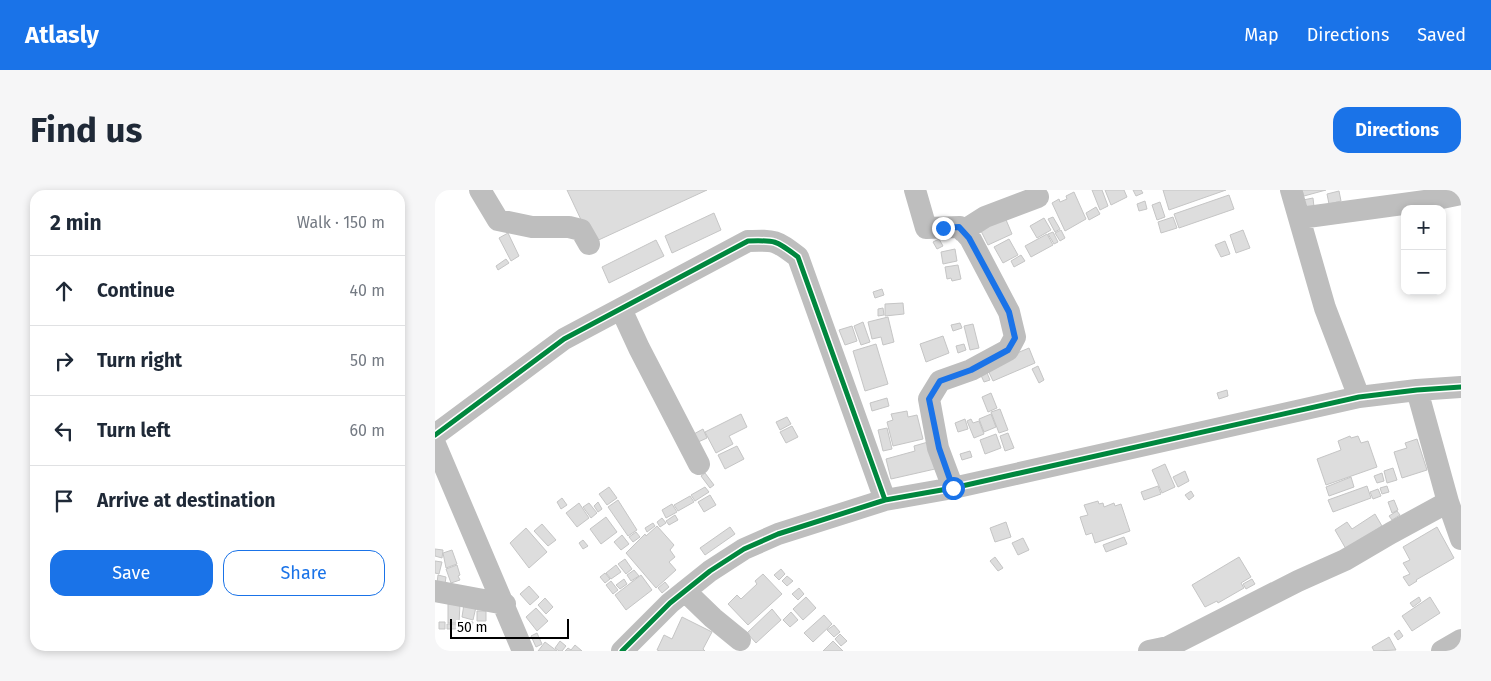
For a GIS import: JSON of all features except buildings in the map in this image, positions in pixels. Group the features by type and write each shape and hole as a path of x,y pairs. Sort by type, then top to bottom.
{"street":[{"path":"480,190 499,220 532,227 569,227 581,230 589,244"},
{"path":"915,190 925,228 959,227 969,238 1009,312 1015,338 1008,350 971,370 940,381 929,399 939,448 953,488"},
{"path":"1291,190 1325,308 1359,397"},
{"path":"1300,218 1433,200 1461,194"},
{"path":"963,231 985,217 1038,197"},
{"path":"435,435 564,338 748,241 779,242 798,257 885,500"},
{"path":"621,309 699,464"},
{"path":"622,651 670,603 710,571 744,549 779,534 885,500 953,488 1359,397 1461,387"},
{"path":"1417,390 1448,502 1461,539"},
{"path":"435,444 505,604 523,651"},
{"path":"1149,651 1168,647 1290,585 1345,560 1448,502"},
{"path":"435,591 505,604"},
{"path":"685,591 713,618 741,640"},
{"path":"1442,651 1461,640"}],"cycle path":[{"path":"435,435 564,339 748,241 770,241 780,244 798,257 885,500"},
{"path":"622,651 670,603 710,571 744,549 778,534 885,500 953,488 1359,397 1461,387"}],"route":[{"path":"943,228 959,227 969,238 1009,312 1015,338 1008,350 971,370 940,381 929,399 939,448 953,488"}]}
